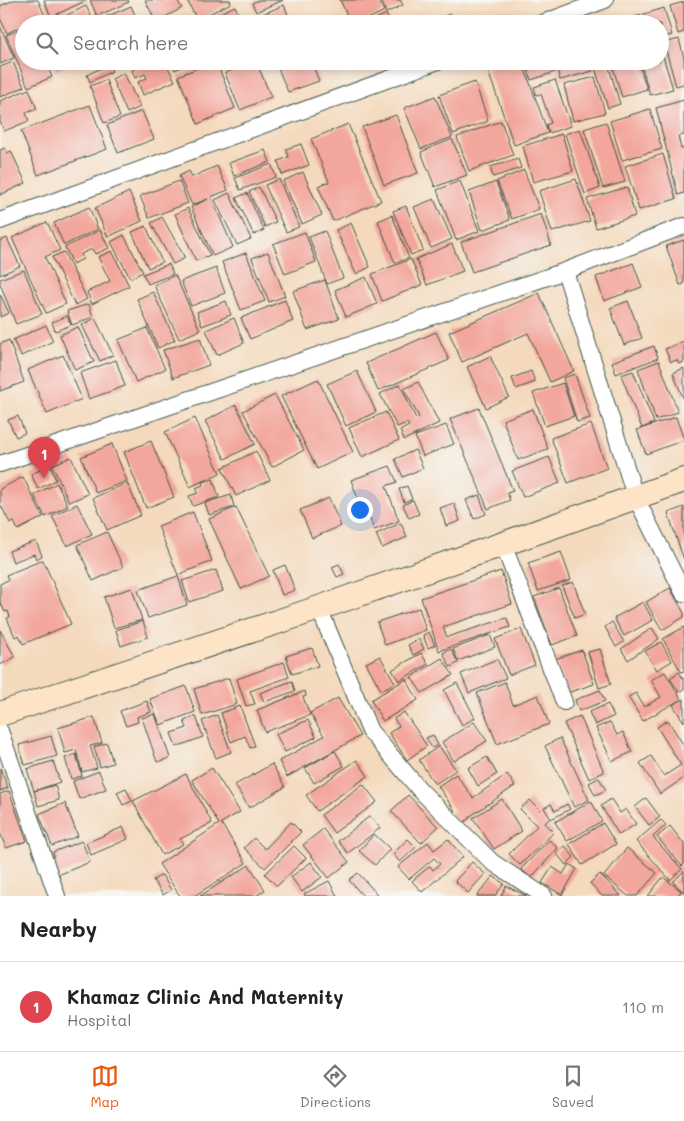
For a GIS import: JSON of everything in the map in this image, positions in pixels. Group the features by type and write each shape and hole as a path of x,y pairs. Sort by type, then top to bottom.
{"street":[{"path":"564,15 605,0"},
{"path":"0,221 413,70"},
{"path":"0,464 565,271 684,226"},
{"path":"565,271 635,496 684,594"},
{"path":"0,714 319,608 684,480"},
{"path":"503,544 564,702"},
{"path":"319,608 370,731 420,790 492,862 544,896"},
{"path":"0,731 57,896"}],"building":[{"path":"14,0 38,0 45,15 15,15 15,29 7,33 0,18 0,6"},
{"path":"44,0 87,0 55,15 50,15"},
{"path":"90,0 128,0 129,2 99,15 97,15"},
{"path":"145,0 177,0 182,8 169,15 152,15"},
{"path":"187,0 230,0 231,3 207,15 194,15"},
{"path":"259,0 283,0 256,12 252,3"},
{"path":"340,0 378,0 384,11 376,15 347,15"},
{"path":"381,0 400,0 403,5 386,13"},
{"path":"684,2 684,32 678,34 670,6"},
{"path":"284,5 288,15 260,15"},
{"path":"86,6 90,15 67,15"},
{"path":"131,6 135,15 110,15"},
{"path":"235,6 239,15 216,15"},
{"path":"664,8 666,15 641,15"},
{"path":"669,25 672,35 669,36"},
{"path":"0,26 14,58 0,64"},
{"path":"15,32 15,56 6,35"},
{"path":"679,39 684,58 684,84 676,86 669,61 669,42"},
{"path":"13,62 24,87 0,97 0,67"},
{"path":"21,70 49,70 52,77 28,87"},
{"path":"97,70 112,71 90,82 87,75"},
{"path":"132,70 170,70 175,81 143,95 138,82 147,78 145,74 135,78"},
{"path":"193,70 220,70 235,108 198,124 178,76"},
{"path":"232,70 260,70 271,97 240,110 225,73"},
{"path":"279,70 315,70 319,81 288,92"},
{"path":"488,70 525,70 548,133 514,145"},
{"path":"528,70 554,70 555,72 531,80"},
{"path":"557,70 593,71 560,80"},
{"path":"596,70 610,70 620,104 608,108"},
{"path":"614,70 641,70 647,89 622,97"},
{"path":"643,70 667,70 673,89 650,95"},
{"path":"124,73 140,107 127,113 112,79"},
{"path":"595,77 605,113 573,121 564,85"},
{"path":"106,80 120,117 104,123 90,86"},
{"path":"555,80 571,126 549,133 546,125 551,123 541,94 536,95 534,87"},
{"path":"475,82 488,121 453,134 439,95"},
{"path":"29,89 37,109 26,113 29,121 4,131 0,121 0,101"},
{"path":"435,96 452,137 421,149 404,108"},
{"path":"684,100 684,135 678,136 681,149 684,148 684,193 678,195 656,108"},
{"path":"90,105 107,149 38,175 21,131"},
{"path":"650,109 662,149 622,160 610,121"},
{"path":"142,111 154,139 118,153 107,125"},
{"path":"396,115 418,173 384,185 362,127"},
{"path":"501,121 513,155 469,171 457,137"},
{"path":"606,122 625,182 603,188 584,129"},
{"path":"348,124 381,201 333,221 318,186 329,182 311,139"},
{"path":"580,129 600,188 585,194 565,134"},
{"path":"562,134 573,171 533,182 523,146"},
{"path":"452,139 467,175 435,187 421,152"},
{"path":"301,144 309,165 282,175 278,161 289,157 286,149"},
{"path":"5,148 7,153 11,151 26,183 0,195 0,150"},
{"path":"265,150 270,162 234,176 229,163"},
{"path":"663,154 676,199 639,210 625,166"},
{"path":"518,159 521,168 493,177 490,167"},
{"path":"271,164 276,177 240,190 235,178"},
{"path":"217,166 228,190 211,197 233,247 213,256 191,207 208,199 192,205 179,176 189,171 192,177"},
{"path":"524,170 539,209 512,219 497,181"},
{"path":"303,172 322,215 302,224 283,181"},
{"path":"279,179 299,227 286,232 265,185"},
{"path":"576,179 590,221 552,232 539,191"},
{"path":"179,181 188,203 149,218 140,196"},
{"path":"460,181 479,231 456,240 437,190"},
{"path":"496,182 510,220 482,230 469,192"},
{"path":"259,187 276,222 265,227 249,192"},
{"path":"627,187 635,216 596,228 587,199"},
{"path":"129,192 142,221 108,237 95,208"},
{"path":"229,193 251,239 237,245 215,200"},
{"path":"247,193 264,230 254,235 236,198"},
{"path":"434,199 452,239 431,248 414,207"},
{"path":"406,206 423,250 411,255 393,211"},
{"path":"89,207 98,229 64,245 54,223"},
{"path":"188,208 210,255 196,261 175,214"},
{"path":"541,214 551,245 472,272 461,242"},
{"path":"392,215 409,258 395,263 378,221"},
{"path":"162,217 185,258 173,264 151,223"},
{"path":"47,222 60,250 45,257 66,304 46,313 12,238"},
{"path":"351,223 370,267 356,274 336,230"},
{"path":"146,226 162,262 148,268 132,232"},
{"path":"100,230 109,248 95,254 92,249 81,254 83,259 73,264 65,247"},
{"path":"325,231 343,278 327,284 309,237"},
{"path":"305,232 316,262 285,274 273,244"},
{"path":"124,235 143,272 130,278 111,242"},
{"path":"7,238 20,266 0,275 0,241"},
{"path":"684,240 684,284 680,285 666,246"},
{"path":"452,244 463,271 427,285 416,259"},
{"path":"112,251 129,286 92,304 87,292 110,281 98,257"},
{"path":"64,252 87,299 75,305 52,257"},
{"path":"268,252 285,296 269,302 252,258"},
{"path":"246,253 265,301 241,310 222,262"},
{"path":"411,259 422,285 382,301 372,274"},
{"path":"633,263 642,287 604,301 596,277"},
{"path":"169,264 173,274 148,284 143,274"},
{"path":"216,268 225,293 191,306 181,281"},
{"path":"24,270 42,314 16,324 0,284 0,279"},
{"path":"175,275 200,330 179,339 154,285"},
{"path":"366,277 377,304 346,317 335,290"},
{"path":"325,280 339,319 307,330 293,291"},
{"path":"153,292 175,340 158,348 137,299"},
{"path":"539,293 574,371 550,382 528,333 462,362 449,332"},
{"path":"0,294 9,313 0,317"},
{"path":"285,300 293,321 250,339 241,318"},
{"path":"226,301 231,315 202,326 197,312"},
{"path":"628,301 642,338 624,345 610,308"},
{"path":"89,304 93,317 72,325 67,311"},
{"path":"67,316 71,325 55,331 52,322"},
{"path":"95,318 113,355 100,361 82,325"},
{"path":"234,318 244,343 217,355 206,330"},
{"path":"46,325 53,341 21,356 13,340"},
{"path":"78,327 94,362 75,370 60,335"},
{"path":"147,328 165,369 136,382 118,340"},
{"path":"436,332 449,360 378,391 366,363"},
{"path":"200,338 209,365 173,378 163,350"},
{"path":"9,340 24,382 0,391 0,344"},
{"path":"684,341 684,362 679,364 677,360 671,362 665,349"},
{"path":"654,346 658,358 616,374 612,362"},
{"path":"63,355 82,399 47,414 28,370"},
{"path":"490,356 509,397 486,408 467,367"},
{"path":"116,360 125,386 89,399 80,373"},
{"path":"659,361 678,412 656,420 638,369"},
{"path":"684,368 684,400 673,373"},
{"path":"357,371 376,412 346,426 327,384"},
{"path":"531,371 535,382 516,389 512,378"},
{"path":"633,371 654,423 642,428 621,375"},
{"path":"575,374 590,418 577,422 563,378"},
{"path":"318,379 353,452 317,469 281,396"},
{"path":"418,382 439,423 404,440 400,431 409,426 407,423 397,427 380,394 400,384 416,419 419,417 404,389"},
{"path":"563,383 574,416 545,426 533,393"},
{"path":"275,395 304,450 272,467 243,411"},
{"path":"236,405 255,444 225,459 205,421"},
{"path":"479,408 513,491 507,493 510,500 488,509 450,419"},
{"path":"533,409 548,449 518,460 503,420"},
{"path":"386,412 399,440 362,457 349,428"},
{"path":"18,416 25,433 16,437 8,420"},
{"path":"676,417 684,440 646,454 637,430"},
{"path":"195,418 220,473 190,487 165,432"},
{"path":"591,424 607,468 568,483 551,438"},
{"path":"446,425 454,444 423,456 415,436"},
{"path":"151,441 174,497 146,508 124,452"},
{"path":"112,444 127,481 96,493 81,457"},
{"path":"415,450 423,468 403,477 395,459"},
{"path":"256,451 270,480 236,496 222,468"},
{"path":"71,457 88,494 69,502 52,465"},
{"path":"549,457 560,483 523,497 512,471"},
{"path":"50,466 56,480 38,489 31,474"},
{"path":"390,466 397,482 386,486 399,521 374,530 368,513 364,515 351,480"},
{"path":"23,477 43,517 18,530 14,522 10,523 0,504 0,489"},
{"path":"213,479 219,497 193,506 189,496 198,493 196,488 203,485 202,482"},
{"path":"57,483 68,506 45,517 34,495"},
{"path":"127,483 141,515 107,530 93,498"},
{"path":"407,486 412,499 404,502 399,489"},
{"path":"231,495 234,507 209,515 205,503"},
{"path":"479,495 486,514 474,519 466,500"},
{"path":"329,498 341,526 312,538 300,510"},
{"path":"413,500 419,514 409,518 403,505"},
{"path":"454,503 460,521 446,526 440,508"},
{"path":"77,504 92,534 67,546 52,516"},
{"path":"236,507 269,576 241,589 209,519"},
{"path":"684,507 684,560 668,513"},
{"path":"193,512 212,561 178,575 158,526"},
{"path":"401,523 407,537 382,548 376,534"},
{"path":"107,532 123,567 93,581 77,545"},
{"path":"36,541 42,556 36,559 34,554 13,562 9,551"},
{"path":"561,552 571,580 538,591 528,563"},
{"path":"43,560 71,624 23,644 19,635 15,637 7,618 10,617 8,611 5,612 0,602 0,584 8,580 6,575"},
{"path":"339,564 344,574 337,577 332,567"},
{"path":"285,565 295,590 282,595 273,570"},
{"path":"216,570 223,591 189,602 182,581"},
{"path":"501,571 512,604 443,627 447,637 507,618 510,627 439,651 421,598"},
{"path":"178,576 187,605 148,618 138,590"},
{"path":"573,582 585,614 575,618 562,586"},
{"path":"132,588 142,620 114,628 104,597"},
{"path":"559,588 577,636 552,645 534,597"},
{"path":"670,588 684,613 684,617 662,630 646,602"},
{"path":"643,602 653,620 624,636 614,618"},
{"path":"419,608 426,630 385,645 377,622"},
{"path":"143,621 148,637 121,646 116,630"},
{"path":"612,622 624,642 616,647 605,627"},
{"path":"684,627 684,671 681,672 663,639"},
{"path":"652,628 659,639 628,660 621,649"},
{"path":"521,629 535,665 509,675 495,639"},
{"path":"0,630 15,657 0,665"},
{"path":"429,632 435,645 428,648 423,635"},
{"path":"490,635 495,647 458,661 453,649"},
{"path":"419,639 424,649 413,655 408,645"},
{"path":"661,642 672,661 657,670 645,651"},
{"path":"312,648 318,666 292,674 286,656"},
{"path":"451,649 458,663 450,667 443,653"},
{"path":"600,649 611,684 599,688 588,652"},
{"path":"582,650 594,684 567,693 555,659"},
{"path":"421,653 428,664 399,681 392,670"},
{"path":"380,656 395,683 381,690 366,663"},
{"path":"442,658 453,675 422,693 411,677"},
{"path":"497,659 506,678 469,693 461,674"},
{"path":"284,662 289,677 250,691 255,704 246,706 237,679"},
{"path":"665,672 681,699 643,721 628,697 636,693 644,707 661,697 651,680"},
{"path":"679,672 684,680 684,689 679,692 670,678"},
{"path":"229,678 237,704 202,715 194,689"},
{"path":"406,679 418,700 383,721 371,700"},
{"path":"292,681 295,691 264,702 260,693"},
{"path":"505,682 513,705 538,695 549,724 497,744 477,693"},
{"path":"457,683 475,718 462,725 444,690"},
{"path":"186,686 195,712 160,725 150,699"},
{"path":"600,690 605,701 579,711 575,700"},
{"path":"305,691 306,696 303,697 310,715 265,732 257,710"},
{"path":"338,698 360,736 287,777 279,761 324,736 310,713"},
{"path":"684,699 684,722 673,705"},
{"path":"147,701 151,712 137,717 138,722 126,726 120,711"},
{"path":"608,704 614,716 595,725 589,712"},
{"path":"240,706 255,746 250,748 245,736 231,742 221,713"},
{"path":"404,712 427,746 407,760 389,733 399,726 394,719"},
{"path":"155,714 170,758 157,762 142,718"},
{"path":"217,715 231,752 216,758 202,721"},
{"path":"196,716 203,737 176,747 171,733 187,728 184,721"},
{"path":"580,716 604,772 589,779 564,723"},
{"path":"94,717 102,743 90,746 97,768 82,772 76,750 65,753 58,728"},
{"path":"308,720 316,737 285,752 276,734"},
{"path":"668,720 684,746 684,778 660,794 640,763 651,756 664,776 681,765 657,727"},
{"path":"474,722 487,741 454,761 442,742"},
{"path":"610,722 617,735 623,732 632,752 612,761 596,728"},
{"path":"433,735 438,745 432,748 426,738"},
{"path":"51,736 57,756 25,765 19,745"},
{"path":"560,738 589,800 574,807 545,746"},
{"path":"107,743 113,763 100,767 94,747"},
{"path":"439,746 456,770 435,784 419,760"},
{"path":"335,751 344,766 314,783 305,768"},
{"path":"76,754 82,776 71,779 65,758"},
{"path":"487,757 497,774 478,786 468,768"},
{"path":"357,760 368,776 317,811 306,795"},
{"path":"53,761 60,782 34,791 27,769"},
{"path":"272,764 285,787 249,808 235,785"},
{"path":"0,768 8,788 0,791"},
{"path":"212,768 240,812 221,823 246,863 194,896 180,896 159,864 219,824 192,780"},
{"path":"99,771 106,789 79,799 73,781"},
{"path":"186,774 212,823 180,839 183,844 162,855 133,801"},
{"path":"456,774 473,798 507,774 515,786 460,825 451,813 455,811 438,786"},
{"path":"599,778 606,790 595,795 589,783"},
{"path":"363,784 377,802 334,833 321,815"},
{"path":"55,785 59,800 38,806 34,791"},
{"path":"126,788 132,801 123,805 117,792"},
{"path":"9,791 27,841 6,848 0,833 0,794"},
{"path":"408,795 438,827 421,843 391,811"},
{"path":"646,798 660,817 649,825 635,807"},
{"path":"502,799 522,831 494,849 473,818"},
{"path":"611,799 620,813 626,809 636,824 619,835 601,806"},
{"path":"530,800 549,819 545,823 554,832 520,865 509,854 537,826 520,809"},
{"path":"591,801 602,821 567,841 555,822"},
{"path":"65,803 78,836 52,846 39,814"},
{"path":"551,804 555,811 567,804 570,809 551,819 544,808"},
{"path":"370,816 380,828 348,853 338,841"},
{"path":"661,820 666,825 653,837 682,869 670,880 636,841"},
{"path":"291,822 301,832 265,868 244,848 254,838 265,849"},
{"path":"603,823 616,844 582,865 569,844"},
{"path":"670,826 684,844 684,864 682,866 657,837"},
{"path":"123,827 128,839 91,855 86,843"},
{"path":"323,829 349,862 329,878 303,845"},
{"path":"374,834 390,849 375,865 359,851"},
{"path":"408,839 416,847 400,862 393,854"},
{"path":"448,839 463,857 422,892 412,881 430,866 433,870 440,864 434,858 409,879 398,867 428,842 434,850"},
{"path":"549,840 558,848 531,878 521,869"},
{"path":"82,841 90,862 58,875 50,857 54,856 53,852"},
{"path":"294,846 306,858 277,886 265,874"},
{"path":"565,846 574,857 566,865 556,853"},
{"path":"627,848 657,873 637,896 628,896 604,876"},
{"path":"311,862 322,877 302,892 291,877"},
{"path":"472,862 485,874 468,893 455,881"},
{"path":"569,864 577,869 562,895 542,883 552,867 563,874"},
{"path":"249,865 265,890 256,896 200,896"},
{"path":"684,871 684,891 683,892 673,882"},
{"path":"358,873 377,894 374,896 363,896 349,880"},
{"path":"600,874 621,896 602,896 590,883"},
{"path":"162,875 171,890 163,895 153,880"},
{"path":"493,876 504,884 495,896 477,896"},
{"path":"663,877 681,891 678,896 648,896"},
{"path":"329,881 337,896 305,896 304,894"},
{"path":"506,886 527,896 501,896"}],"place":[{"name":"Khamaz Clinic And Maternity","path":"44,478"}]}
